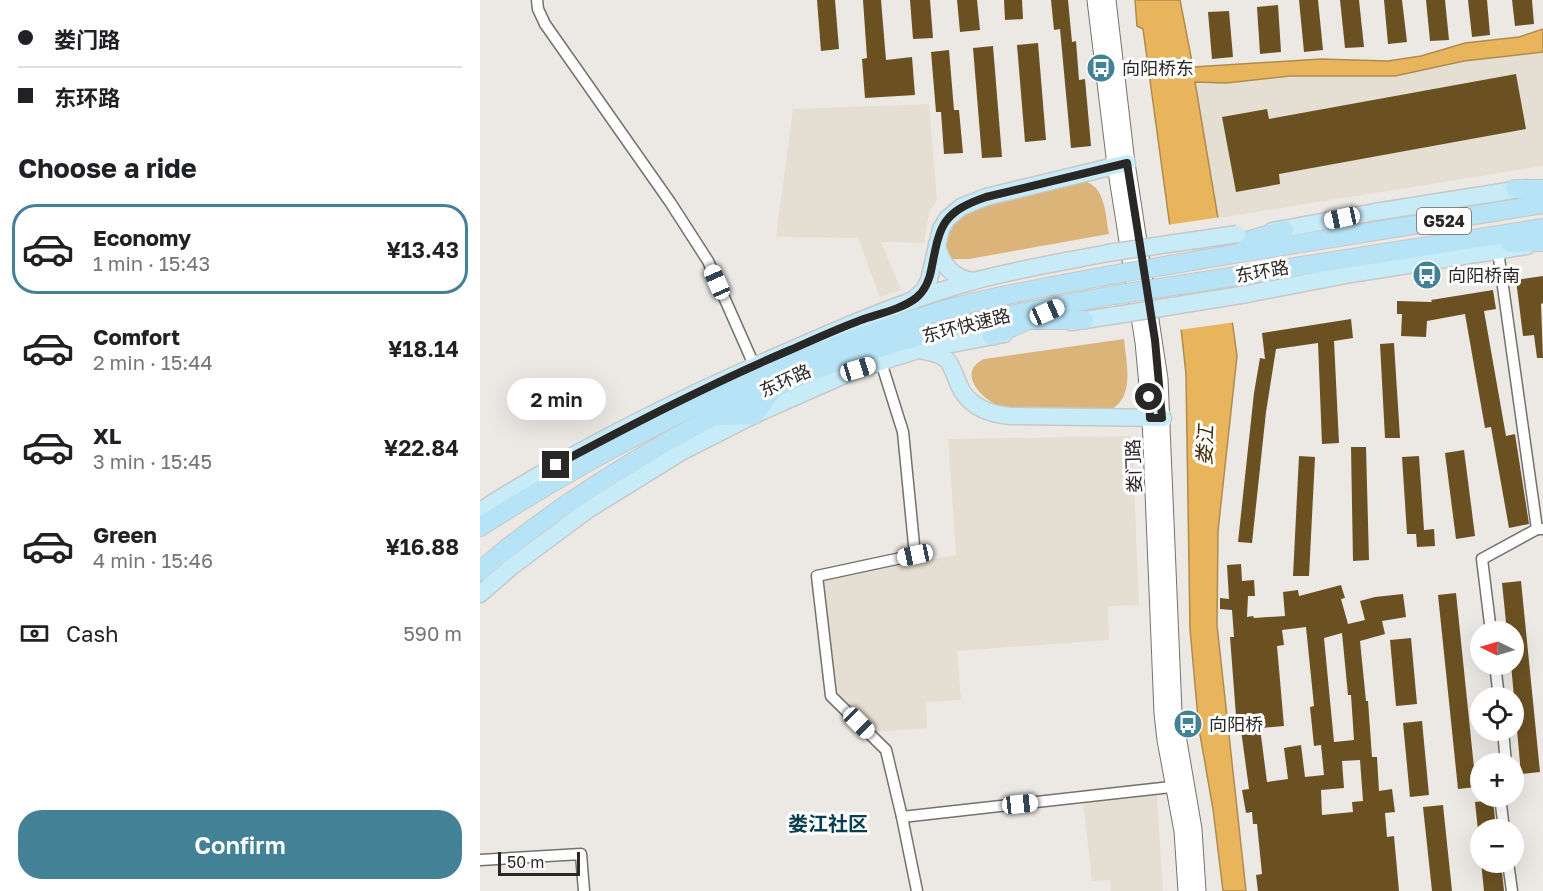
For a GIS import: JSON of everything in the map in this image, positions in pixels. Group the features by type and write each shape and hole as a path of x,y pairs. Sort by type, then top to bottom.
{"highway":[{"path":"1515,189 1543,188"},
{"name":"东环快速路","path":"480,527 555,480 712,407 825,350 927,316 983,300 1166,266 1239,243 1543,204"},
{"name":"东环快速路","path":"480,571 572,501 712,407 776,386 856,355 989,327 1065,304 1543,228"},
{"path":"1239,243 1284,230"},
{"path":"1433,246 1543,243"},
{"path":"1030,320 1065,304"},
{"path":"989,327 1030,320 1084,320"},
{"path":"712,407 754,415 776,386"}],"main road":[{"name":"娄门路","path":"1095,0 1121,164 1155,340 1156,418 1174,712 1180,786 1194,829 1190,860"},
{"name":"娄门路","path":"1108,0 1121,164"},
{"path":"909,303 921,294 926,286 939,232 947,219 956,211 969,203 1121,164"},
{"name":"东环路","path":"1284,230 1375,212 1515,189"},
{"path":"937,241 941,258 947,268 962,278 973,281"},
{"name":"东环路","path":"480,511 556,465 661,409 754,365 844,327 909,303 973,281 1108,253 1239,243"},
{"name":"东环路","path":"480,594 511,567 589,509 683,451 754,415 858,369 989,327 1084,320 1117,315 1543,243"},
{"path":"957,376 959,363 965,353 989,327"},
{"path":"915,351 930,352 950,362 959,384 970,401 979,408 994,414 1156,418"},
{"path":"1186,891 1190,860"},
{"path":"1190,860 1198,891"}],"street":[{"path":"537,0 538,9 545,24 670,202 708,261 754,365"},
{"path":"1490,621 1482,559 1540,529 1498,251"},
{"path":"881,362 903,432 915,555 817,576 831,696 886,750 917,891"},
{"path":"902,818 1180,786"},
{"path":"480,860 581,854 584,891"},
{"path":"1510,873 1512,891"}],"shaded area":[{"path":"1543,52 1543,166 1218,218 1195,81 1226,83 1290,76 1395,76 1464,61"},
{"path":"929,104 937,200 929,212 924,243 881,242 901,290 880,297 858,238 776,237 793,109"},
{"path":"1081,180 1089,183 1100,194 1109,234 969,259 949,259 945,256 949,229 969,207"},
{"path":"1124,339 1126,387 1119,403 1112,409 1004,408 981,394 972,379 975,365 984,359"},
{"path":"1132,436 1139,605 1108,606 1109,640 957,651 961,700 926,702 927,728 878,732 834,692 822,578 956,555 948,439"},
{"path":"1156,782 1163,891 1111,891 1110,880 1092,881 1082,790"}],"water":[{"name":"娄江","path":"1135,0 1180,0 1193,67 1321,59 1388,61 1421,56 1465,43 1519,37 1543,29 1543,52 1464,61 1395,76 1290,76 1226,83 1195,82 1218,218 1237,356 1218,531 1217,625 1246,891 1223,891 1213,809 1199,729 1190,629 1186,374 1170,227 1143,29 1137,26"}],"pier":[{"path":"1221,217 1236,322 1179,330 1167,225"}],"building":[{"path":"817,0 835,0 839,49 821,51"},
{"path":"863,0 881,0 886,60 912,57 915,95 865,98 862,59 867,58"},
{"path":"910,0 930,0 933,38 913,39"},
{"path":"957,0 977,0 980,30 960,32"},
{"path":"1004,0 1022,0 1023,19 1005,20"},
{"path":"1051,0 1068,0 1072,42 1076,41 1079,80 1085,79 1091,146 1071,148 1060,29 1054,30"},
{"path":"1299,0 1318,0 1323,50 1304,52"},
{"path":"1340,0 1359,0 1364,47 1345,48"},
{"path":"1384,0 1402,0 1407,42 1388,44"},
{"path":"1426,0 1445,0 1449,40 1430,41"},
{"path":"1468,0 1487,0 1490,35 1472,37"},
{"path":"1512,0 1532,0 1534,24 1515,26"},
{"path":"1278,5 1281,52 1260,54 1257,7"},
{"path":"1229,11 1233,57 1212,59 1208,12"},
{"path":"1038,43 1046,140 1025,142 1017,45"},
{"path":"993,46 1002,157 982,158 973,48"},
{"path":"949,50 954,110 959,110 963,153 944,154 941,112 936,112 931,52"},
{"path":"1516,74 1526,129 1279,174 1280,184 1236,192 1222,117 1267,109 1269,119"},
{"path":"1543,276 1543,303 1541,304 1543,358 1537,358 1534,335 1523,336 1516,280"},
{"path":"1493,290 1496,309 1484,311 1506,436 1515,434 1529,524 1509,528 1491,427 1485,428 1465,314 1427,321 1426,337 1401,336 1402,314 1397,314 1397,301 1432,302 1431,300"},
{"path":"1351,319 1353,338 1334,341 1339,443 1322,444 1318,343 1276,349 1266,412 1252,543 1238,542 1254,393 1260,358 1265,359 1262,333"},
{"path":"1394,343 1400,438 1385,438 1380,344"},
{"path":"1351,447 1366,447 1369,560 1353,561"},
{"path":"1464,450 1475,536 1456,539 1445,453"},
{"path":"1299,456 1315,457 1309,576 1293,576"},
{"path":"1419,456 1424,530 1434,529 1435,546 1417,547 1416,534 1407,534 1402,457"},
{"path":"1241,564 1242,581 1254,580 1255,596 1248,596 1247,617 1285,616 1283,592 1298,590 1299,596 1341,585 1345,598 1341,599 1348,624 1365,620 1360,601 1403,594 1406,617 1382,621 1385,634 1360,641 1372,757 1377,757 1379,791 1392,789 1395,812 1385,813 1387,837 1394,836 1399,891 1258,891 1256,875 1262,874 1257,824 1253,824 1252,812 1246,813 1242,790 1249,789 1241,730 1239,731 1236,716 1230,637 1234,637 1232,610 1220,609 1220,598 1229,599 1227,565","holes":["1306,627 1314,706 1310,707 1314,746 1321,745 1324,775 1305,777 1301,745 1284,748 1288,779 1267,782 1260,728 1284,726 1277,646 1284,645 1282,630","1342,633 1348,695 1351,695 1354,740 1334,742 1324,638","1360,760 1363,801 1352,802 1353,812 1322,815 1321,790 1344,788 1342,761"]},
{"path":"1521,581 1540,772 1524,774 1524,753 1519,753 1518,741 1524,741 1524,687 1513,687 1512,675 1524,675 1524,621 1506,621 1502,583"},
{"path":"1456,593 1472,753 1470,753 1470,788 1458,789 1438,595"},
{"path":"1411,638 1417,704 1396,706 1390,640"},
{"path":"1422,721 1429,795 1410,797 1403,723"},
{"path":"1443,805 1452,891 1432,891 1423,807"},
{"path":"1476,807 1494,807 1495,819 1477,819"},
{"path":"1482,873 1502,873 1504,891 1484,891"}],"place":[{"name":"向阳桥东","path":"1101,68"},
{"name":"向阳桥南","path":"1427,275"},
{"name":"向阳桥","path":"1188,724"}],"district":[{"name":"娄江社区","path":"828,823"}],"route":[{"path":"556,465 661,409 741,371 914,300 924,290 929,280 937,239 944,223 950,215 966,204 986,197 1127,163 1155,340 1162,418 1150,418 1149,397"}]}
